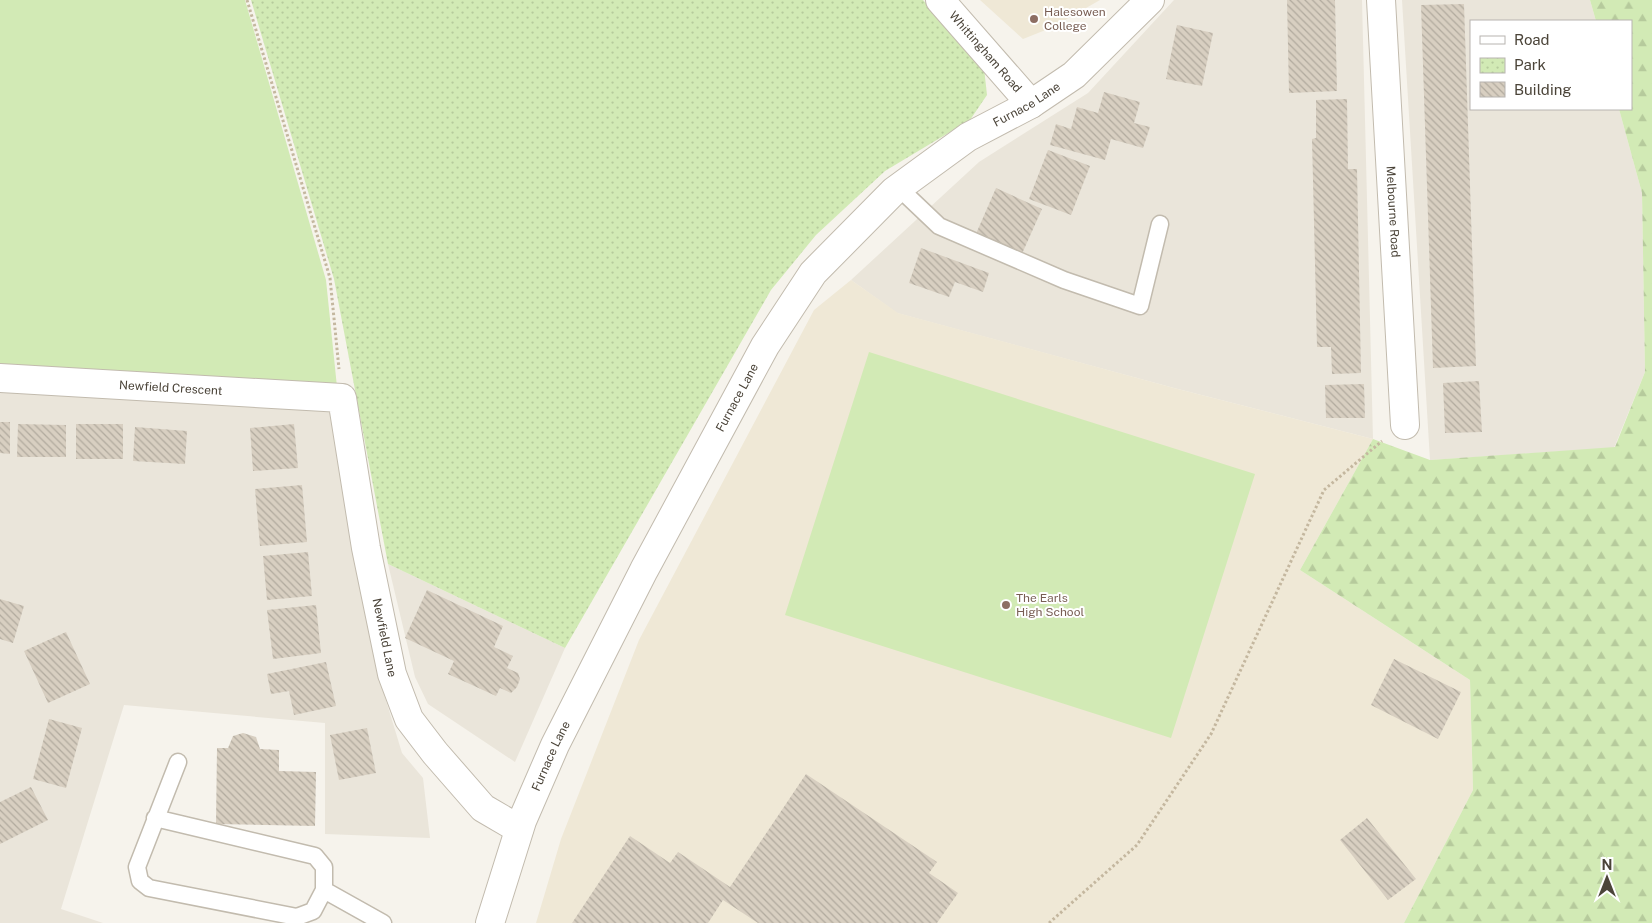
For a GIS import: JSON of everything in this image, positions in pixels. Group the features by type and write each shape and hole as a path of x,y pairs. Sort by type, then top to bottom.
{"street":[{"name":"Furnace Lane","path":"490,923 520,829 562,731 644,570 765,346 813,273 899,188 968,138 1031,104 1074,75 1150,0"},
{"name":"Melbourne Road","path":"1381,0 1405,425"},
{"name":"Whittingham Road","path":"945,2 1031,104"},
{"name":"Newfield Crescent","path":"0,378 342,398"},
{"name":"Newfield Lane","path":"342,398 366,548 392,674 409,719 435,753 483,808 520,829"}],"lane":[{"path":"899,188 939,226 1064,280 1140,306 1160,224"},
{"path":"155,818 315,856 324,867 324,890 313,911 297,917 150,888 140,881 137,867 155,818 178,762"},
{"path":"324,890 383,923"}],"path":[{"path":"247,0 330,278 342,398"},
{"path":"1049,923 1137,845 1211,734 1324,490 1391,434 1405,425"}],"shaded area":[{"name":"Halesowen College","path":"980,0 1100,0 1053,27 1023,39"},
{"path":"1174,0 1362,0 1373,439 1174,388 897,313 851,280 979,162 1088,93"},
{"path":"1402,0 1590,0 1596,20 1470,20 1470,110 1619,110 1642,193 1645,372 1614,448 1430,460"},
{"name":"The Earls High School","path":"851,280 898,313 1174,388 1373,439 1300,570 1470,680 1473,790 1404,923 536,923 561,839 639,640 814,310"},
{"path":"0,392 333,405 381,684 402,753 423,778 430,838 325,834 325,723 124,705 61,909 103,923 0,923"},
{"path":"388,564 565,648 515,762 428,704 415,677"}],"green space":[{"path":"0,0 245,0 326,280 337,387 0,365"},
{"path":"251,0 923,0 984,68 987,95 970,120 885,171 816,235 771,290 565,648 388,564 334,279"},
{"path":"1590,0 1652,0 1652,923 1404,923 1473,790 1470,680 1300,570 1373,439 1430,460 1615,447 1645,372 1642,193 1619,110 1632,110 1632,20 1596,20"},
{"path":"869,352 1255,474 1171,738 785,615"}],"building":[{"path":"1287,0 1335,0 1337,91 1289,93"},
{"path":"1464,4 1476,366 1433,368 1421,5"},
{"path":"1177,25 1213,33 1202,86 1166,79"},
{"path":"1104,92 1140,102 1134,123 1150,127 1143,148 1111,139 1105,160 1050,145 1056,124 1071,129 1077,107 1098,113"},
{"path":"1347,99 1348,169 1357,169 1361,373 1332,374 1331,347 1317,347 1312,139 1316,138 1316,100"},
{"path":"1048,150 1090,166 1071,215 1029,199"},
{"path":"996,188 1042,209 1021,256 975,236"},
{"path":"921,248 989,273 983,292 955,282 949,297 909,283"},
{"path":"1479,381 1482,432 1445,433 1443,383"},
{"path":"1364,384 1365,418 1326,418 1325,385"},
{"path":"0,422 10,422 10,454 0,453"},
{"path":"18,424 66,425 66,457 17,457"},
{"path":"76,424 123,424 123,459 76,459"},
{"path":"294,424 298,468 253,471 250,428"},
{"path":"135,427 187,431 185,464 133,461"},
{"path":"302,485 307,542 260,546 255,489"},
{"path":"308,552 312,596 267,600 263,556"},
{"path":"427,590 503,626 494,647 513,656 507,668 518,673 520,679 517,687 511,693 500,688 496,696 448,674 454,661 405,638"},
{"path":"0,599 24,606 13,643 0,639"},
{"path":"316,605 321,653 273,659 267,610"},
{"path":"66,632 90,684 48,703 24,651"},
{"path":"1394,659 1461,692 1438,739 1371,705"},
{"path":"326,662 336,706 294,715 289,691 271,694 267,674"},
{"path":"49,719 82,728 66,788 33,779"},
{"path":"367,728 376,773 339,780 330,735"},
{"path":"243,733 256,737 260,749 279,750 279,771 316,772 315,826 216,824 217,748 228,748 233,736"},
{"path":"806,774 937,862 929,873 958,893 937,923 758,923 723,900 708,923 572,923 630,836 670,863 678,852 730,887"},
{"path":"31,787 48,820 0,844 0,802"},
{"path":"1367,818 1416,879 1388,900 1340,840"}],"place":[{"name":"Halesowen College","path":"1034,19"},
{"name":"The Earls High School","path":"1006,605"}]}
